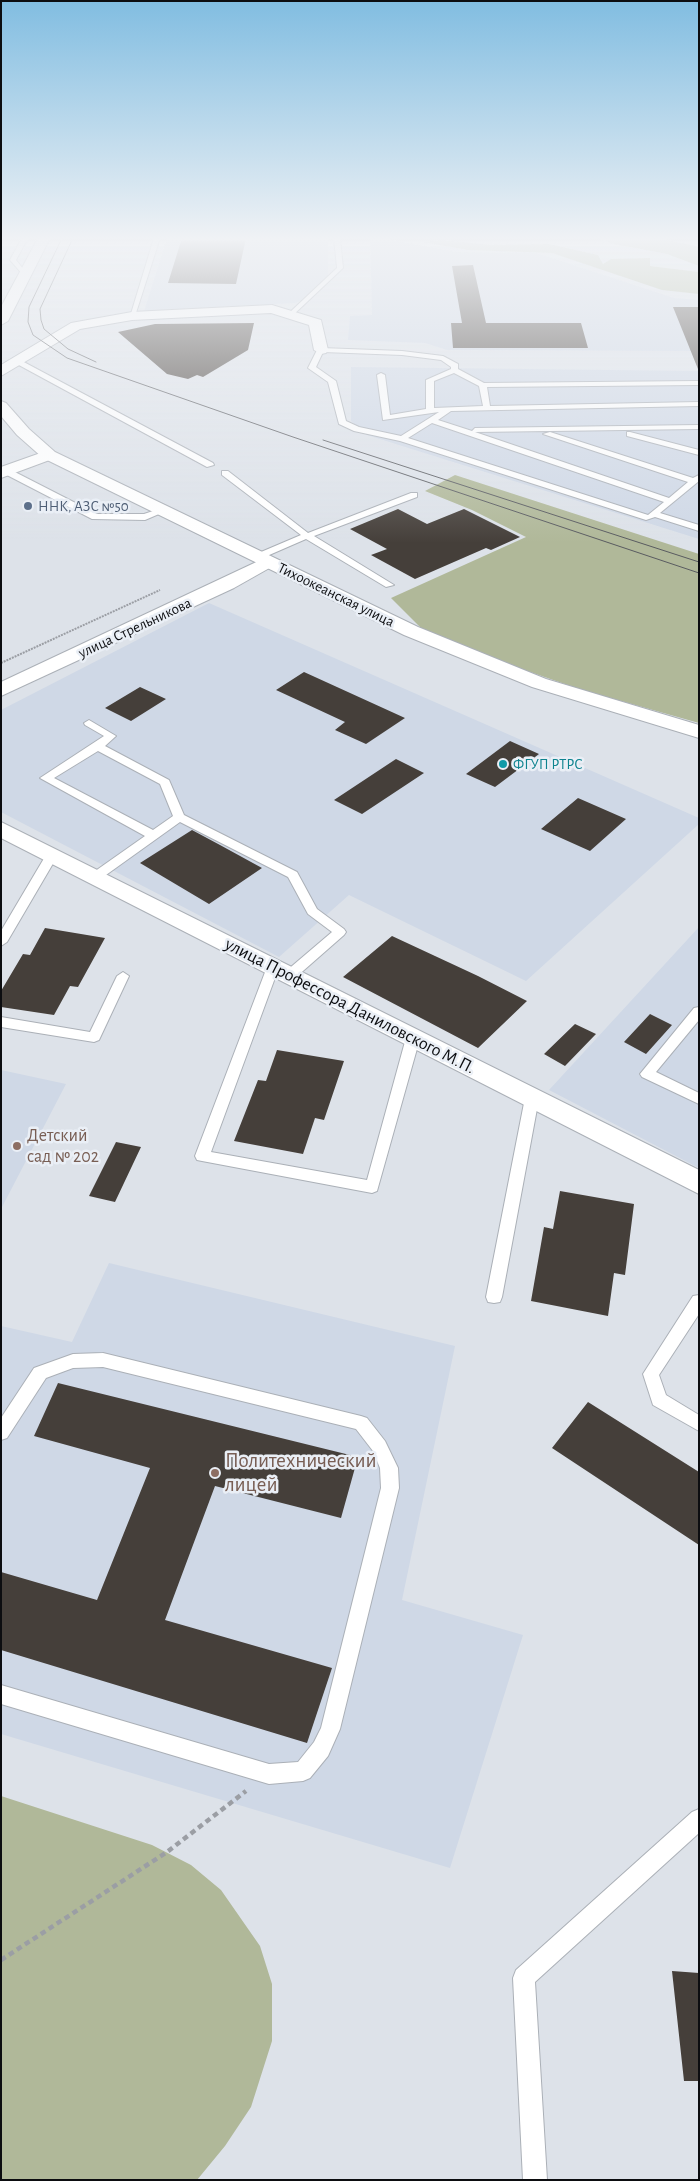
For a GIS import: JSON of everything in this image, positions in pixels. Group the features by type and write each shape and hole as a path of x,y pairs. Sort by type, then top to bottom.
{"street":[{"path":"1,372 55,340"},
{"path":"319,340 321,350"},
{"name":"Тихоокеанская улица","path":"1,406 22,432 49,455 411,631 539,683 699,732"},
{"path":"4,472 49,455"},
{"name":"улица Стрельникова","path":"1,690 227,584 262,560"},
{"name":"улица Профессора Даниловского М.П.","path":"1,829 699,1183"}],"lane":[{"path":"454,370 455,366 443,358 321,350 312,368 332,381 342,422 357,429 402,439 649,518 696,479"},
{"path":"20,362 210,465"},
{"path":"430,416 430,380 454,370 483,385 699,383"},
{"path":"381,375 386,418 430,416 449,409 699,404"},
{"path":"483,385 487,408"},
{"path":"402,439 430,416"},
{"path":"430,416 462,430 670,501"},
{"path":"462,430 616,430 699,427"},
{"path":"534,430 696,479"},
{"path":"616,430 699,453"},
{"path":"4,472 95,517 145,516 162,511"},
{"path":"225,473 307,536 389,585"},
{"path":"262,560 307,536 414,495"},
{"path":"654,514 699,528"},
{"path":"89,723 111,736 46,778 153,835"},
{"path":"98,746 165,782 178,817 293,875 312,911 340,932 281,971 202,1156 372,1188 413,1038"},
{"path":"95,877 178,817"},
{"path":"1,942 52,855"},
{"path":"1,1022 94,1038 123,976"},
{"path":"699,1011 647,1074 699,1099"},
{"path":"494,1297 532,1098"},
{"path":"699,1301 651,1374 659,1400 699,1424"},
{"path":"1,1433 40,1373 73,1360 104,1360 361,1423 379,1446 389,1468 390,1488 330,1729 320,1749 303,1771 269,1774 1,1694"},
{"path":"535,2180 524,1978 699,1819"}],"path":[{"path":"1,663 162,588"},
{"path":"1,1960 167,1852 269,1774"}],"shaded area":[{"path":"348,340 699,340 699,351 447,350 425,343"},
{"path":"351,367 699,371 699,539 367,435 351,421"},
{"path":"209,603 699,818 699,824 526,981 349,895 279,957 1,812 1,710"},
{"path":"699,927 699,1168 549,1090"},
{"name":"Детский сад № 202","path":"1,1070 66,1084 1,1209"},
{"name":"Политехнический лицей","path":"109,1263 455,1346 402,1600 523,1635 450,1868 1,1734 1,1326 72,1342"}],"green space":[{"path":"455,475 699,554 699,723 582,690 487,657 421,628 391,598 526,537 472,510 425,491"},
{"path":"1,1796 152,1845 191,1865 221,1890 260,1946 272,1984 272,2041 251,2107 225,2146 197,2180 1,2180"}],"building":[{"path":"127,340 250,340 248,350 203,377 197,375 188,379 167,374"},
{"path":"452,340 586,340 588,348 453,348"},
{"path":"686,340 699,340 698,369"},
{"path":"398,509 427,524 464,509 520,537 491,550 486,548 415,579 371,555 387,549 350,529"},
{"path":"304,672 405,718 366,744 335,730 345,722 276,690"},
{"path":"140,687 166,699 131,721 105,708"},
{"name":"ФГУП РТРС","path":"510,741 539,754 495,787 466,774"},
{"path":"396,759 424,773 362,814 334,800"},
{"path":"578,798 626,819 590,851 541,829"},
{"path":"192,830 262,868 209,904 140,863"},
{"path":"45,928 105,938 78,987 70,986 54,1015 1,1007 1,991 23,954 30,955"},
{"path":"392,936 527,1001 478,1048 343,977"},
{"path":"650,1014 672,1025 646,1054 624,1042"},
{"path":"575,1024 596,1034 565,1066 544,1054"},
{"path":"277,1050 344,1061 324,1120 315,1118 303,1154 234,1141 258,1080 266,1081"},
{"path":"116,1142 141,1147 115,1202 89,1196"},
{"path":"560,1191 634,1204 625,1275 614,1273 608,1316 531,1301 544,1227 553,1229"},
{"name":"Политехнический лицей","path":"58,1383 358,1457 341,1518 215,1486 165,1620 332,1668 307,1743 1,1650 1,1572 97,1600 150,1468 34,1436"},
{"path":"588,1402 699,1472 699,1545 552,1448"},
{"path":"672,1971 699,1973 699,2081 684,2081"}],"tram line":[{"path":"40,340 67,358 293,437 699,573"},
{"path":"57,340 68,349 96,362"},
{"path":"323,440 699,562"}],"place":[{"name":"ННК, АЗС №50","path":"28,506"},
{"name":"ФГУП РТРС","path":"503,764"},
{"name":"Детский сад № 202","path":"17,1146"},
{"name":"Политехнический лицей","path":"215,1473"}]}
